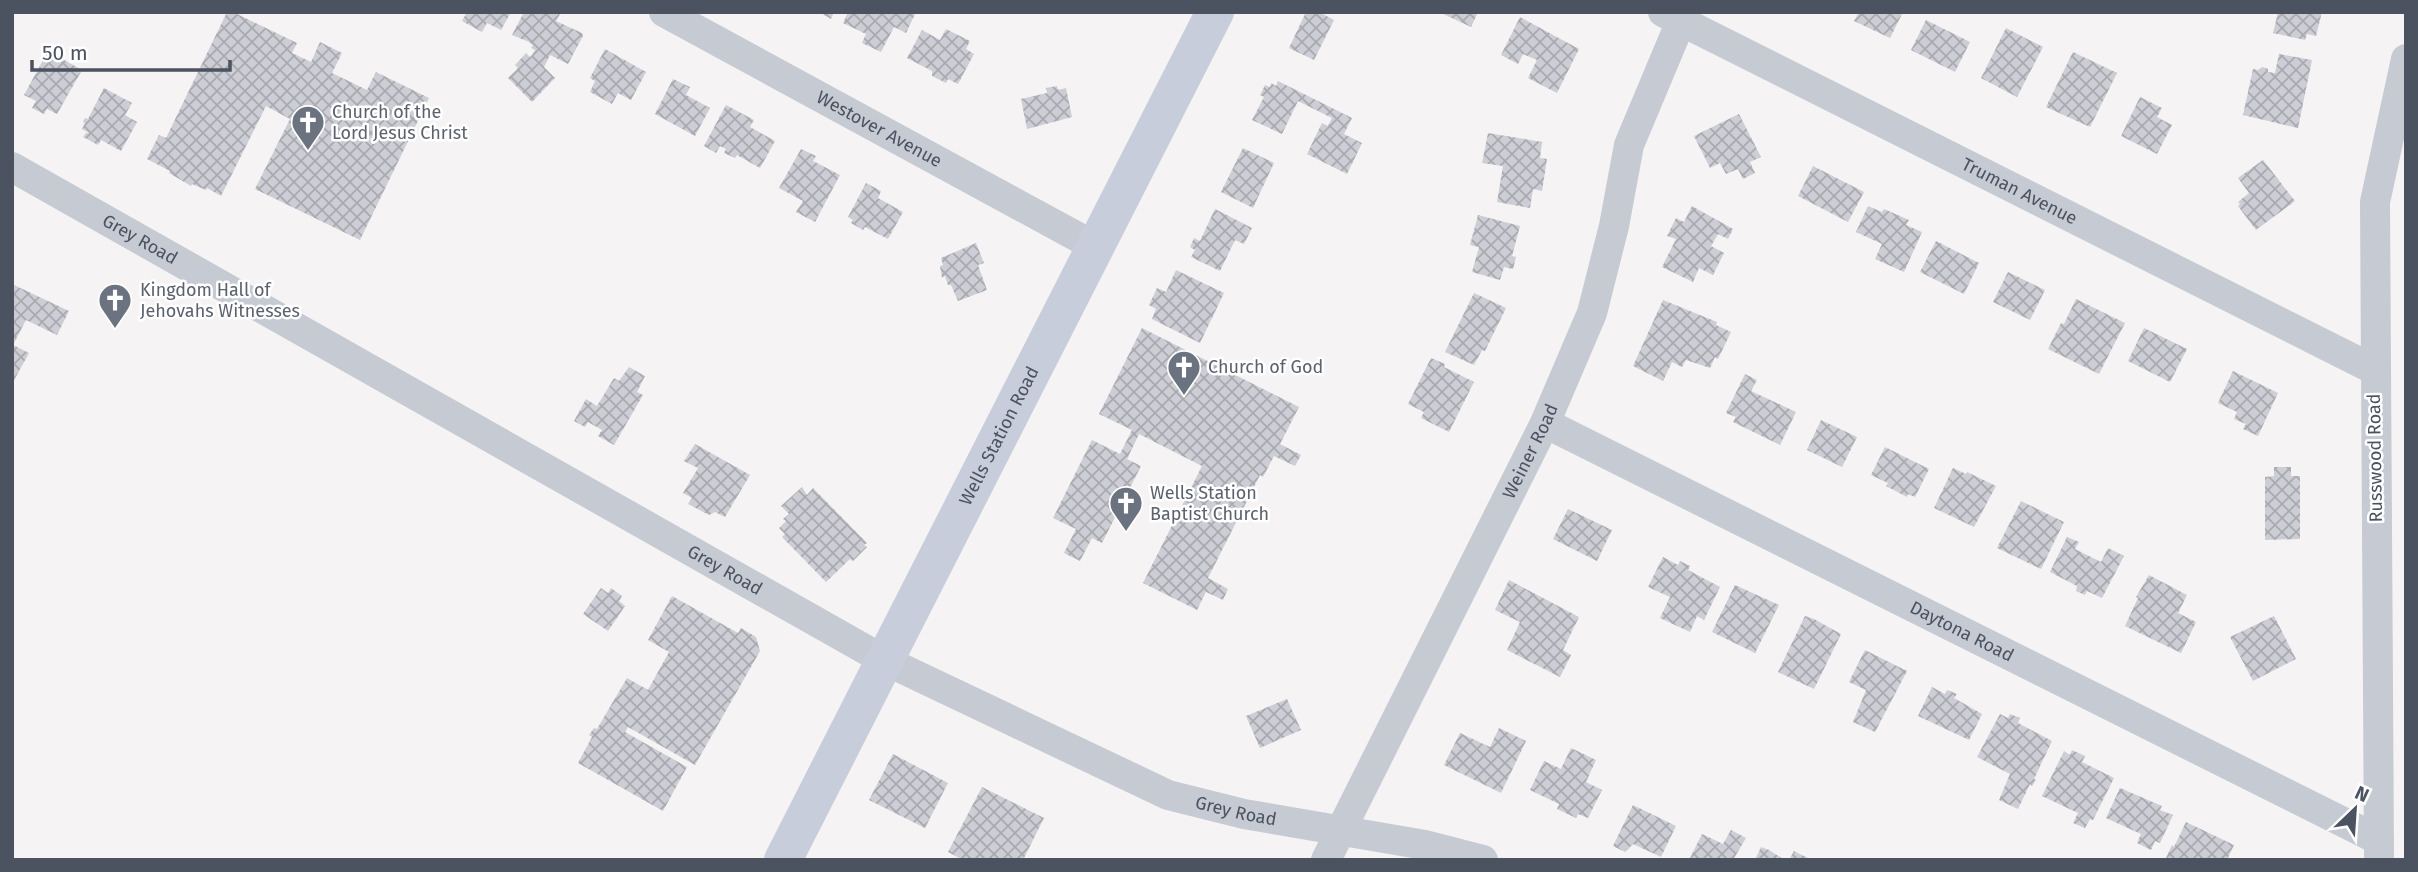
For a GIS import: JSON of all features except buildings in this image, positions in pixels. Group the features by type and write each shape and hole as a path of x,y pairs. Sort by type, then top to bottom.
{"street":[{"name":"Westover Avenue","path":"664,12 1096,247"},
{"name":"Wells Station Road","path":"783,860 1215,12"},
{"name":"Truman Avenue","path":"1672,17 2375,370"},
{"name":"Weiner Road","path":"1326,860 1545,423 1592,313 1614,226 1629,145 1672,17"},
{"name":"Russwood Road","path":"2379,850 2375,202 2406,59"},
{"name":"Grey Road","path":"12,167 884,660 1168,795 1244,814 1425,845 1483,860"},
{"name":"Daytona Road","path":"1545,423 2379,850"}],"place":[{"name":"Church of the Lord Jesus Christ","path":"308,152"},
{"name":"Kingdom Hall of Jehovahs Witnesses","path":"115,330"},
{"name":"Church of God","path":"1184,397"},
{"name":"Wells Station Baptist Church","path":"1126,533"}]}
